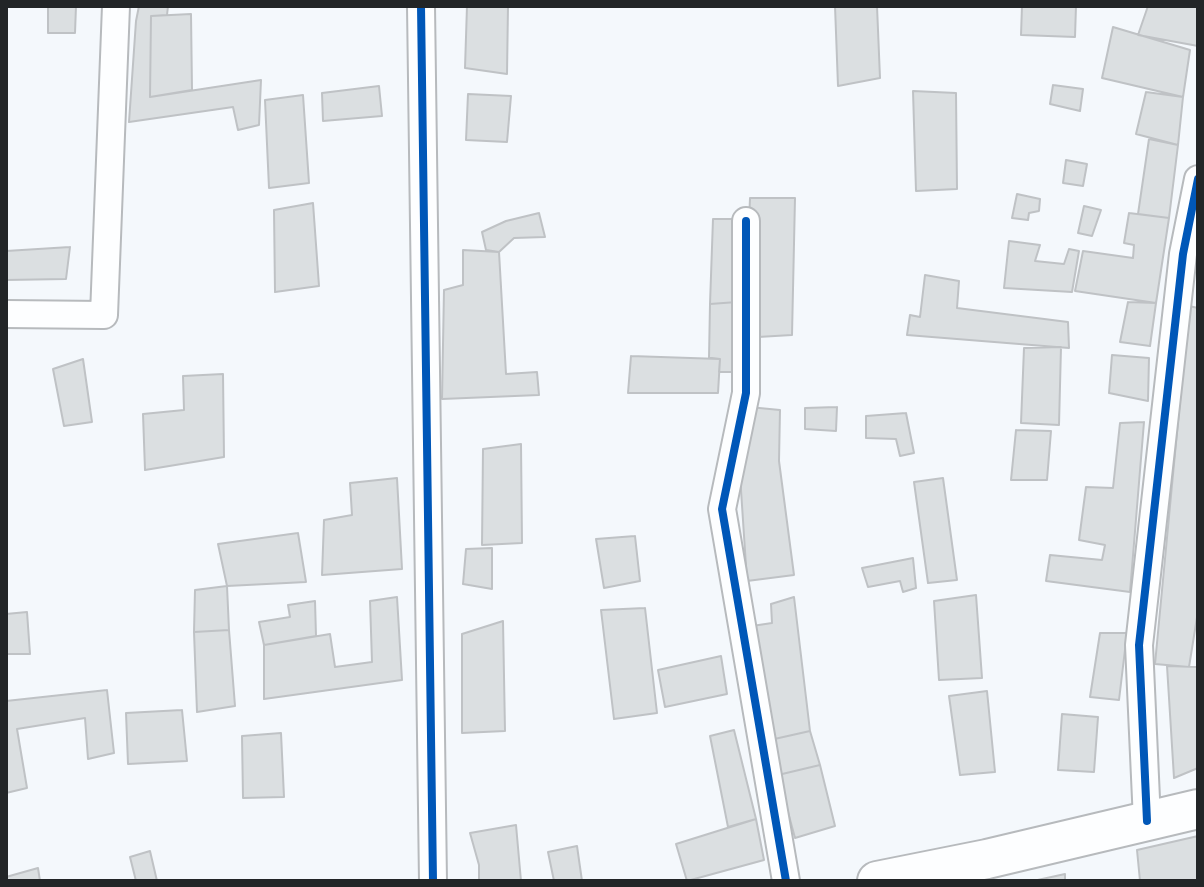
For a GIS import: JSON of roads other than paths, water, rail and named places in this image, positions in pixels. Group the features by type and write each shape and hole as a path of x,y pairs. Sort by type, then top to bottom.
{"street":[{"path":"6,314 104,315 116,6"},
{"path":"421,6 433,881"},
{"path":"1147,821 1139,645 1183,254 1198,179"},
{"path":"746,221 746,393 722,509 786,881"},
{"path":"877,881 990,870 1147,821 1198,809"}]}
